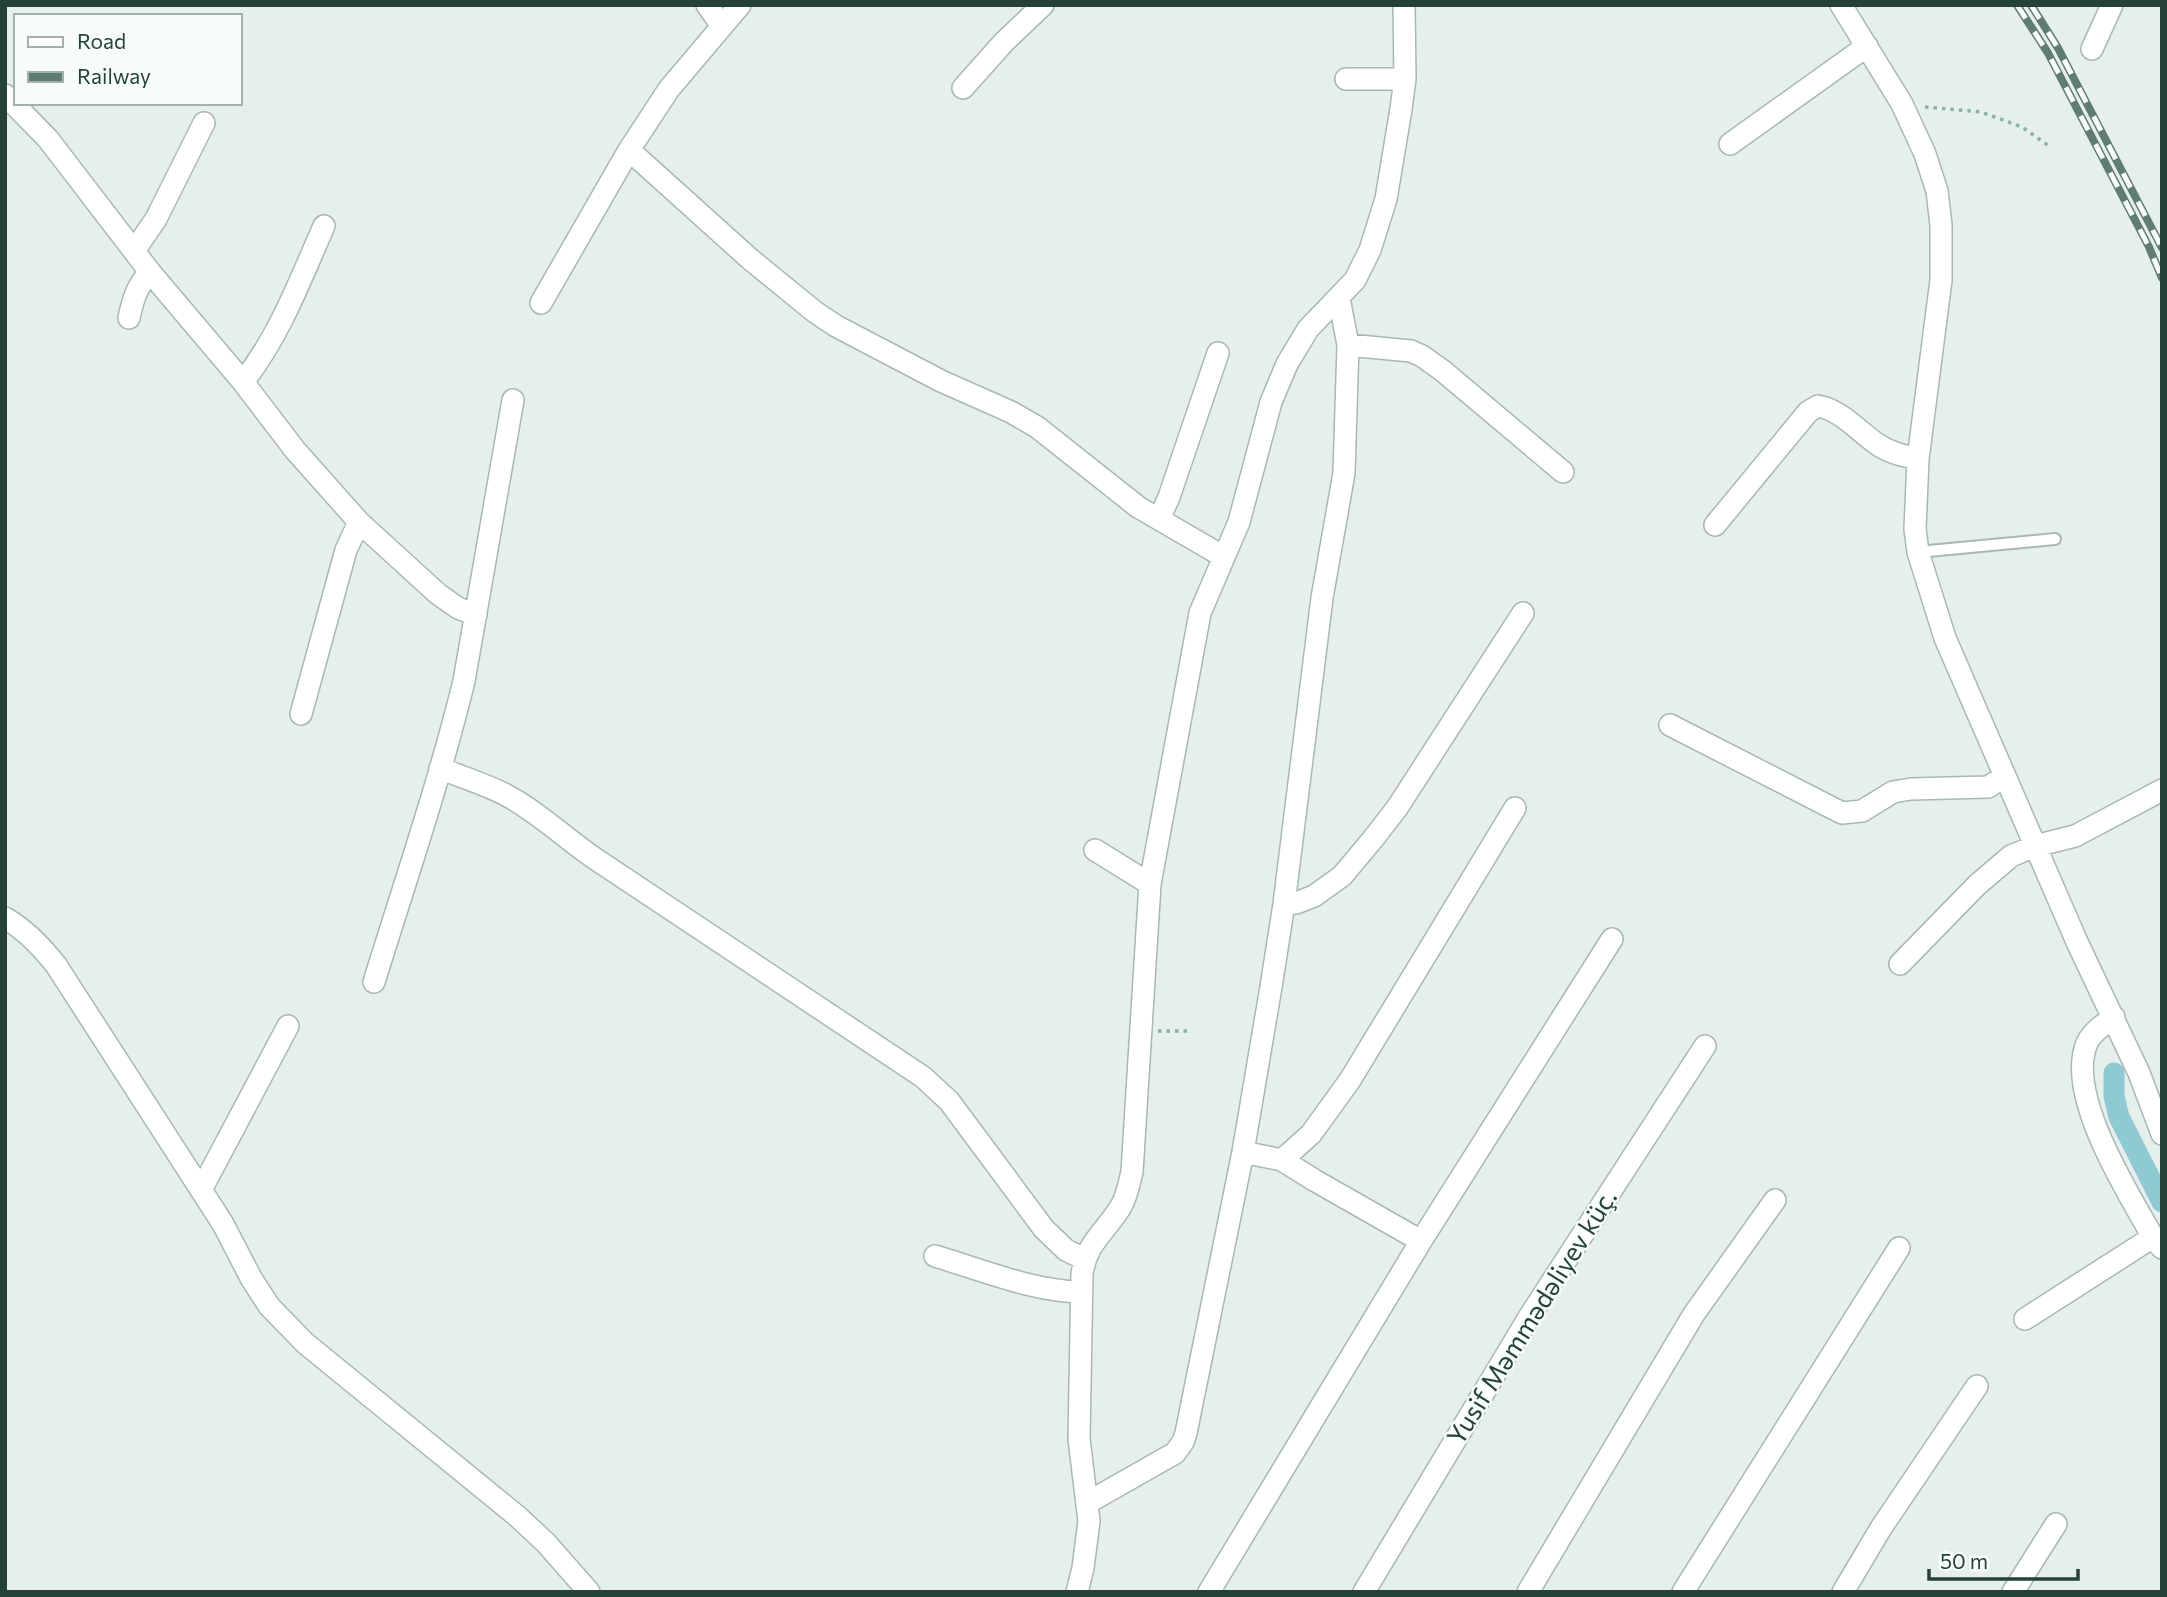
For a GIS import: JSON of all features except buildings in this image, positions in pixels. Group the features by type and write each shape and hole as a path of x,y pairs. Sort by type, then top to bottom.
{"street":[{"path":"707,5 722,26"},
{"path":"541,303 629,150 669,89 740,5"},
{"path":"963,88 1004,42 1043,5"},
{"path":"1077,1592 1088,1535 1079,1430 1084,1259 1091,1245 1121,1206 1132,1172 1150,884 1200,613 1239,522 1270,402 1287,363 1308,329 1349,288 1370,250 1386,199 1405,79 1404,5"},
{"path":"1841,5 1902,104 1926,154 1937,191 1941,225 1941,280 1918,459 1915,516 1918,552 1945,638 2077,942 2139,1073 2160,1126"},
{"path":"2092,49 2112,5"},
{"path":"1730,144 1867,46"},
{"path":"1346,79 1405,79"},
{"path":"15,105 48,139 150,272 243,382 295,450 359,522 438,594 458,608 476,615"},
{"path":"134,251 156,219 204,122"},
{"path":"629,150 750,259 815,312 836,326 941,381 1028,422 1062,445 1138,507 1224,557"},
{"path":"243,382 277,332 324,226"},
{"path":"129,318 134,296 140,283 150,272"},
{"path":"1087,1503 1175,1453 1182,1442 1243,1152 1284,904 1324,585 1344,473 1348,345 1339,298"},
{"path":"1348,345 1411,351 1422,356 1563,472"},
{"path":"1159,519 1218,353"},
{"path":"374,982 423,826 464,681 513,400"},
{"path":"1715,525 1808,412 1818,406 1830,408 1893,453 1918,459"},
{"path":"301,714 346,550 359,522"},
{"path":"1284,904 1296,903 1314,895 1342,876 1373,839 1397,808 1522,613"},
{"path":"1670,725 1842,813 1862,811 1893,792 1988,787 2004,777"},
{"path":"440,768 505,795 533,812 590,856 923,1077 948,1101 1044,1229 1066,1250 1084,1259"},
{"path":"1900,964 1977,885 2011,856 2035,846 2075,836 2162,790"},
{"path":"1282,1160 1311,1134 1350,1080 1515,808"},
{"path":"1095,850 1150,884"},
{"path":"5,918 36,941 55,965 201,1189 251,1278 270,1306 305,1343 517,1516 589,1592"},
{"path":"1209,1592 1421,1241 1612,939"},
{"path":"2025,1319 2157,1242 2110,1163 2095,1126 2085,1087 2083,1064 2088,1042 2114,1017"},
{"path":"201,1189 288,1026"},
{"name":"Yusif Məmmədəliyev küç.","path":"1364,1592 1531,1314 1705,1046"},
{"path":"1243,1152 1282,1160 1421,1241"},
{"path":"1528,1592 1694,1314 1775,1200"},
{"path":"1683,1592 1899,1248"},
{"path":"934,1256 1059,1292 1081,1292"},
{"path":"1843,1592 1881,1528 1977,1386"},
{"path":"2013,1592 2056,1524"}],"lane":[{"path":"1918,552 2055,539"}],"path":[{"path":"1902,104 1981,112 2022,127 2049,146"},
{"path":"1142,1030 1191,1031"}],"waterway":[{"path":"2114,1073 2114,1096 2119,1117 2162,1202"}],"railway":[{"path":"2017,5 2048,53 2149,247 2162,278"},
{"path":"2031,5 2058,48 2162,248"}]}
